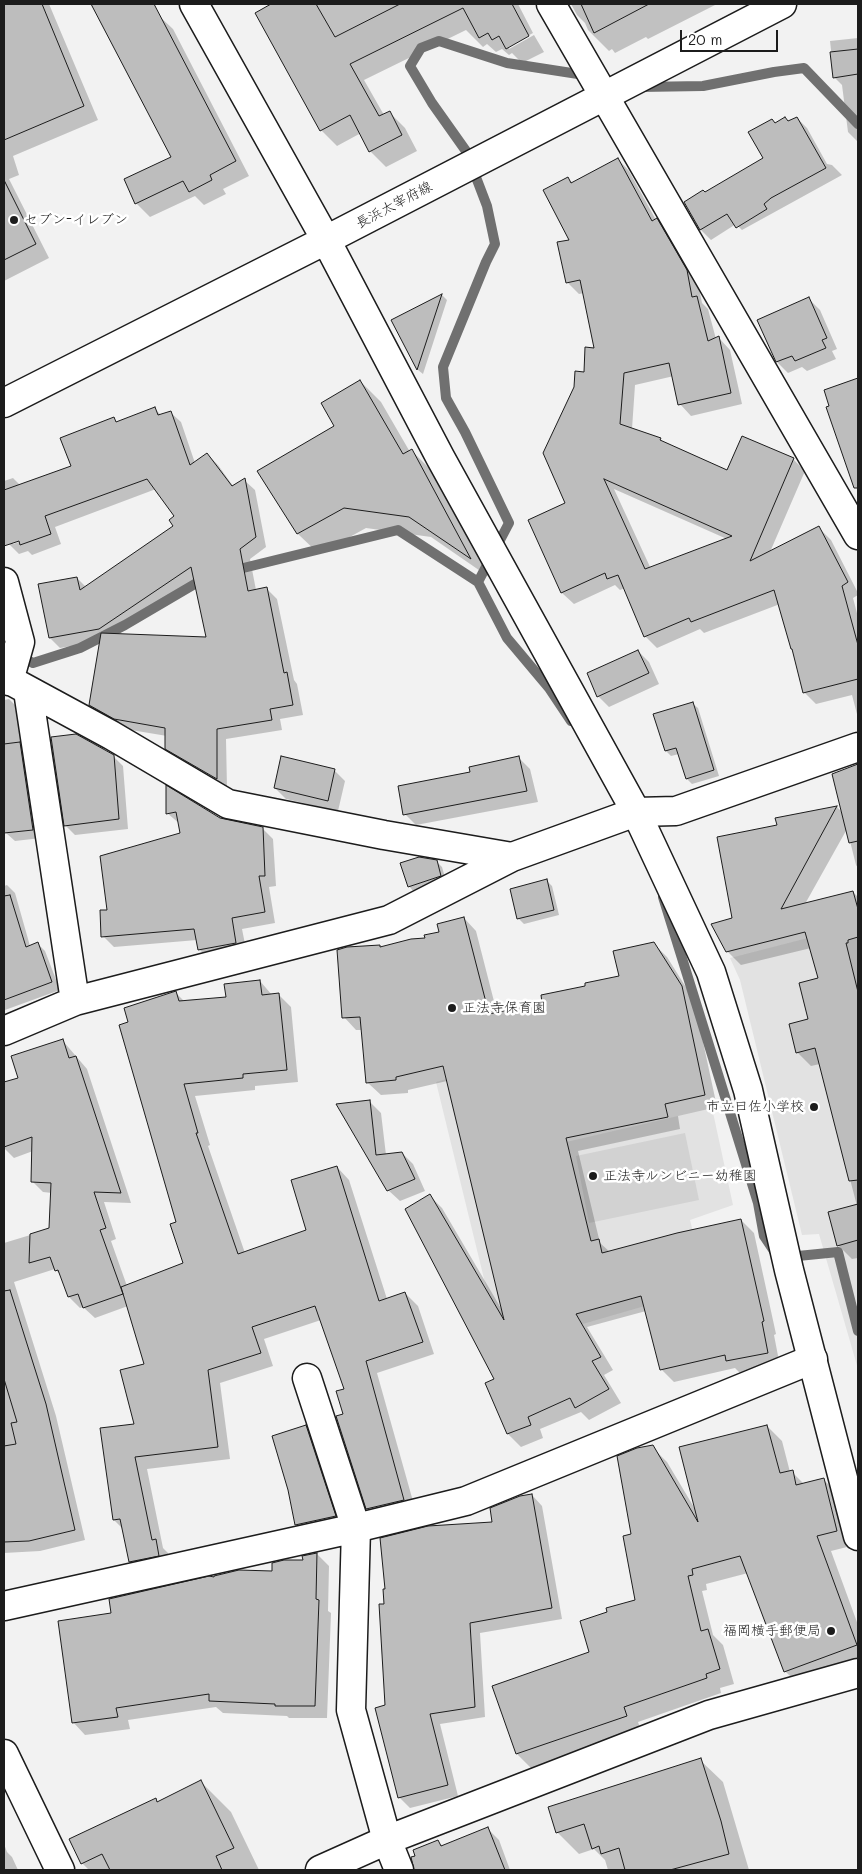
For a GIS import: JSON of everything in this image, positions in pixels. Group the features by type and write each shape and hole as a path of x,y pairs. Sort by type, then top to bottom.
{"street":[{"path":"194,4 326,240 625,816 711,972 748,1090 790,1270 858,1536"},
{"path":"551,4 858,535"},
{"name":"長浜太宰府線","path":"4,403 326,240 782,4"},
{"path":"4,582 20,642 13,680 75,1001"},
{"path":"13,680 111,734 228,804 384,835 512,857"},
{"path":"4,1031 75,1001 389,920 512,857 625,816 676,810 858,747"},
{"path":"4,1606 356,1528 466,1500 814,1359"},
{"path":"308,1378 356,1528 351,1710 387,1840 399,1870"},
{"path":"320,1870 387,1840 709,1715 858,1673"},
{"path":"4,1754 60,1870"}],"shaded area":[{"name":"市立曰佐小学校","path":"858,925 858,1369 819,1234 802,1235 740,980 730,958"},
{"name":"正法寺ルンビニー幼稚園","path":"529,1054 549,1146 712,1108 733,1205 690,1220 707,1288 514,1344 487,1291 436,1082"},
{"path":"685,1133 699,1200 589,1223 576,1156"}],"building":[{"path":"4,4 42,4 84,106 4,140"},
{"path":"91,4 154,4 236,161 210,175 212,180 189,192 183,181 135,204 124,179 171,157"},
{"path":"271,4 316,4 335,37 400,4 512,4 529,36 506,49 499,36 492,40 488,33 479,38 463,8 350,64 379,116 390,111 402,135 369,152 350,115 320,131 255,13"},
{"path":"581,4 649,4 594,33"},
{"path":"858,49 858,74 833,78 830,52"},
{"path":"785,117 788,121 797,117 826,168 771,198 764,204 767,209 736,228 727,214 700,230 684,202 763,158 748,132 772,119 775,123"},
{"path":"618,158 652,221 657,218 687,270 692,297 697,296 708,341 719,336 731,393 678,405 669,363 624,373 620,424 661,438 660,440 727,470 742,436 794,458 750,561 819,526 848,582 842,586 858,645 858,679 803,693 774,590 691,622 689,618 644,637 618,575 607,579 605,573 561,593 528,520 565,503 543,453 574,387 575,371 584,372 585,347 594,348 580,280 566,283 557,242 569,240 543,190 568,177 571,183","holes":["604,479 732,536 645,569"]},
{"name":"セブン-イレブン","path":"4,180 36,244 4,260"},
{"path":"442,294 417,370 391,320"},
{"path":"809,297 827,338 822,340 826,348 795,361 792,356 776,362 757,320"},
{"path":"858,378 858,488 854,488 826,407 829,406 824,390"},
{"path":"360,380 403,454 412,449 471,559 409,517 344,508 297,534 257,471 334,426 321,403"},
{"path":"155,407 158,415 171,411 190,465 207,453 232,486 245,478 256,537 240,549 248,591 267,587 284,673 287,672 293,705 270,709 272,720 217,729 217,779 165,749 165,728 114,719 89,705 101,633 206,637 191,567 99,629 49,638 38,584 77,577 80,590 173,526 169,520 174,516 147,479 45,516 51,534 20,545 19,541 4,546 4,490 71,466 60,438 114,417 116,422"},
{"path":"638,650 649,673 597,697 587,673"},
{"path":"693,702 714,770 686,779 676,748 665,751 653,714"},
{"path":"76,734 114,755 119,819 64,826 51,737"},
{"path":"20,742 33,830 4,833 4,744"},
{"path":"281,756 335,769 328,801 274,788"},
{"path":"519,756 527,791 403,815 398,786 470,772 469,767"},
{"path":"858,764 858,841 849,843 832,774"},
{"path":"166,785 220,818 263,827 265,876 259,876 265,912 232,918 236,943 198,950 194,929 101,937 100,910 107,910 100,856 180,833 176,812 166,814"},
{"path":"837,806 781,909 853,891 858,909 858,937 848,940 848,943 846,943 858,992 858,1180 849,1181 815,1048 796,1053 789,1024 808,1019 799,983 818,978 805,932 726,952 711,924 732,918 717,837 777,825 775,818"},
{"path":"419,857 437,860 441,876 408,887 400,863"},
{"path":"547,879 554,910 517,919 510,889"},
{"path":"10,895 26,947 38,942 52,982 4,1000 4,896"},
{"path":"464,917 489,1014 542,1003 541,995 585,986 585,983 619,976 613,951 654,942 682,986 705,1095 665,1104 668,1117 566,1138 591,1241 599,1239 602,1253 677,1233 741,1219 764,1321 762,1322 768,1353 726,1361 725,1355 660,1370 641,1296 576,1314 601,1357 592,1361 609,1389 575,1408 570,1398 528,1417 531,1425 507,1434 485,1383 494,1379 405,1209 430,1194 504,1320 443,1066 396,1077 396,1080 366,1083 360,1017 342,1018 337,950 347,947 380,945 380,947 411,939 425,938 424,935 439,932 437,924"},
{"path":"260,980 262,995 279,993 287,1070 243,1074 243,1078 184,1084 198,1133 196,1133 238,1254 306,1230 291,1180 337,1166 379,1301 405,1292 423,1342 366,1361 404,1500 366,1509 336,1416 343,1414 336,1391 344,1389 315,1306 252,1327 261,1353 208,1370 218,1447 135,1457 152,1540 156,1539 159,1556 129,1562 120,1519 113,1520 100,1428 134,1424 120,1370 144,1364 121,1287 183,1263 170,1224 176,1222 119,1025 128,1022 124,1008 176,991 179,1001 226,997 224,984"},
{"path":"63,1039 69,1058 76,1056 121,1193 94,1192 106,1228 100,1230 123,1294 83,1308 78,1294 68,1297 58,1270 55,1271 50,1257 29,1263 30,1234 49,1228 51,1183 31,1182 32,1137 4,1147 4,1082 18,1078 11,1056"},
{"path":"370,1100 376,1155 402,1152 415,1179 387,1191 336,1104"},
{"path":"858,1204 858,1240 837,1246 828,1212"},
{"path":"10,1290 46,1404 75,1530 29,1541 4,1542 4,1446 16,1444 11,1423 17,1422 4,1379 4,1291"},
{"path":"306,1425 336,1516 295,1525 288,1490 272,1436"},
{"path":"767,1425 780,1473 793,1470 796,1485 824,1478 837,1531 817,1536 857,1645 784,1672 740,1556 692,1569 693,1575 688,1576 701,1631 708,1629 720,1669 706,1674 707,1678 624,1707 627,1716 516,1754 492,1686 589,1652 580,1621 607,1612 606,1608 635,1600 623,1536 631,1534 617,1456 637,1448 653,1445 698,1522 679,1447"},
{"path":"532,1494 552,1608 470,1623 475,1707 430,1714 448,1785 398,1798 375,1708 385,1705 379,1604 384,1604 383,1589 385,1589 380,1538 428,1526 492,1522 490,1508 520,1496"},
{"path":"317,1553 316,1599 319,1600 315,1706 275,1706 275,1704 209,1701 209,1694 116,1708 118,1717 72,1723 58,1621 111,1613 109,1599 239,1570 272,1571 272,1563 284,1560 303,1560 302,1556"},
{"path":"701,1758 721,1821 729,1854 670,1870 625,1870 619,1848 601,1854 599,1846 592,1849 584,1824 556,1833 548,1807"},
{"path":"201,1780 234,1848 216,1856 222,1870 110,1870 102,1854 81,1864 69,1839 156,1798 157,1802"},
{"path":"488,1827 505,1870 414,1870 411,1857 415,1856 413,1850 438,1840 441,1846"}],"waterway":[{"path":"478,582 509,523 465,432 446,398 443,367 495,244 487,206 466,151 432,103 410,66 421,48 439,41 507,63 578,74 589,78"},
{"path":"640,87 703,86 804,68 858,124"},
{"path":"231,571 398,530 478,582 507,638 549,688 571,721"},
{"path":"17,655 33,663 80,648 125,625 205,578"},
{"path":"663,897 758,1203 764,1236 776,1254"},
{"path":"788,1257 838,1252 858,1331"}],"place":[{"name":"セブン-イレブン","path":"14,220"},
{"name":"正法寺保育園","path":"452,1008"},
{"name":"市立曰佐小学校","path":"814,1107"},
{"name":"正法寺ルンビニー幼稚園","path":"593,1176"},
{"name":"福岡横手郵便局","path":"831,1631"}]}
